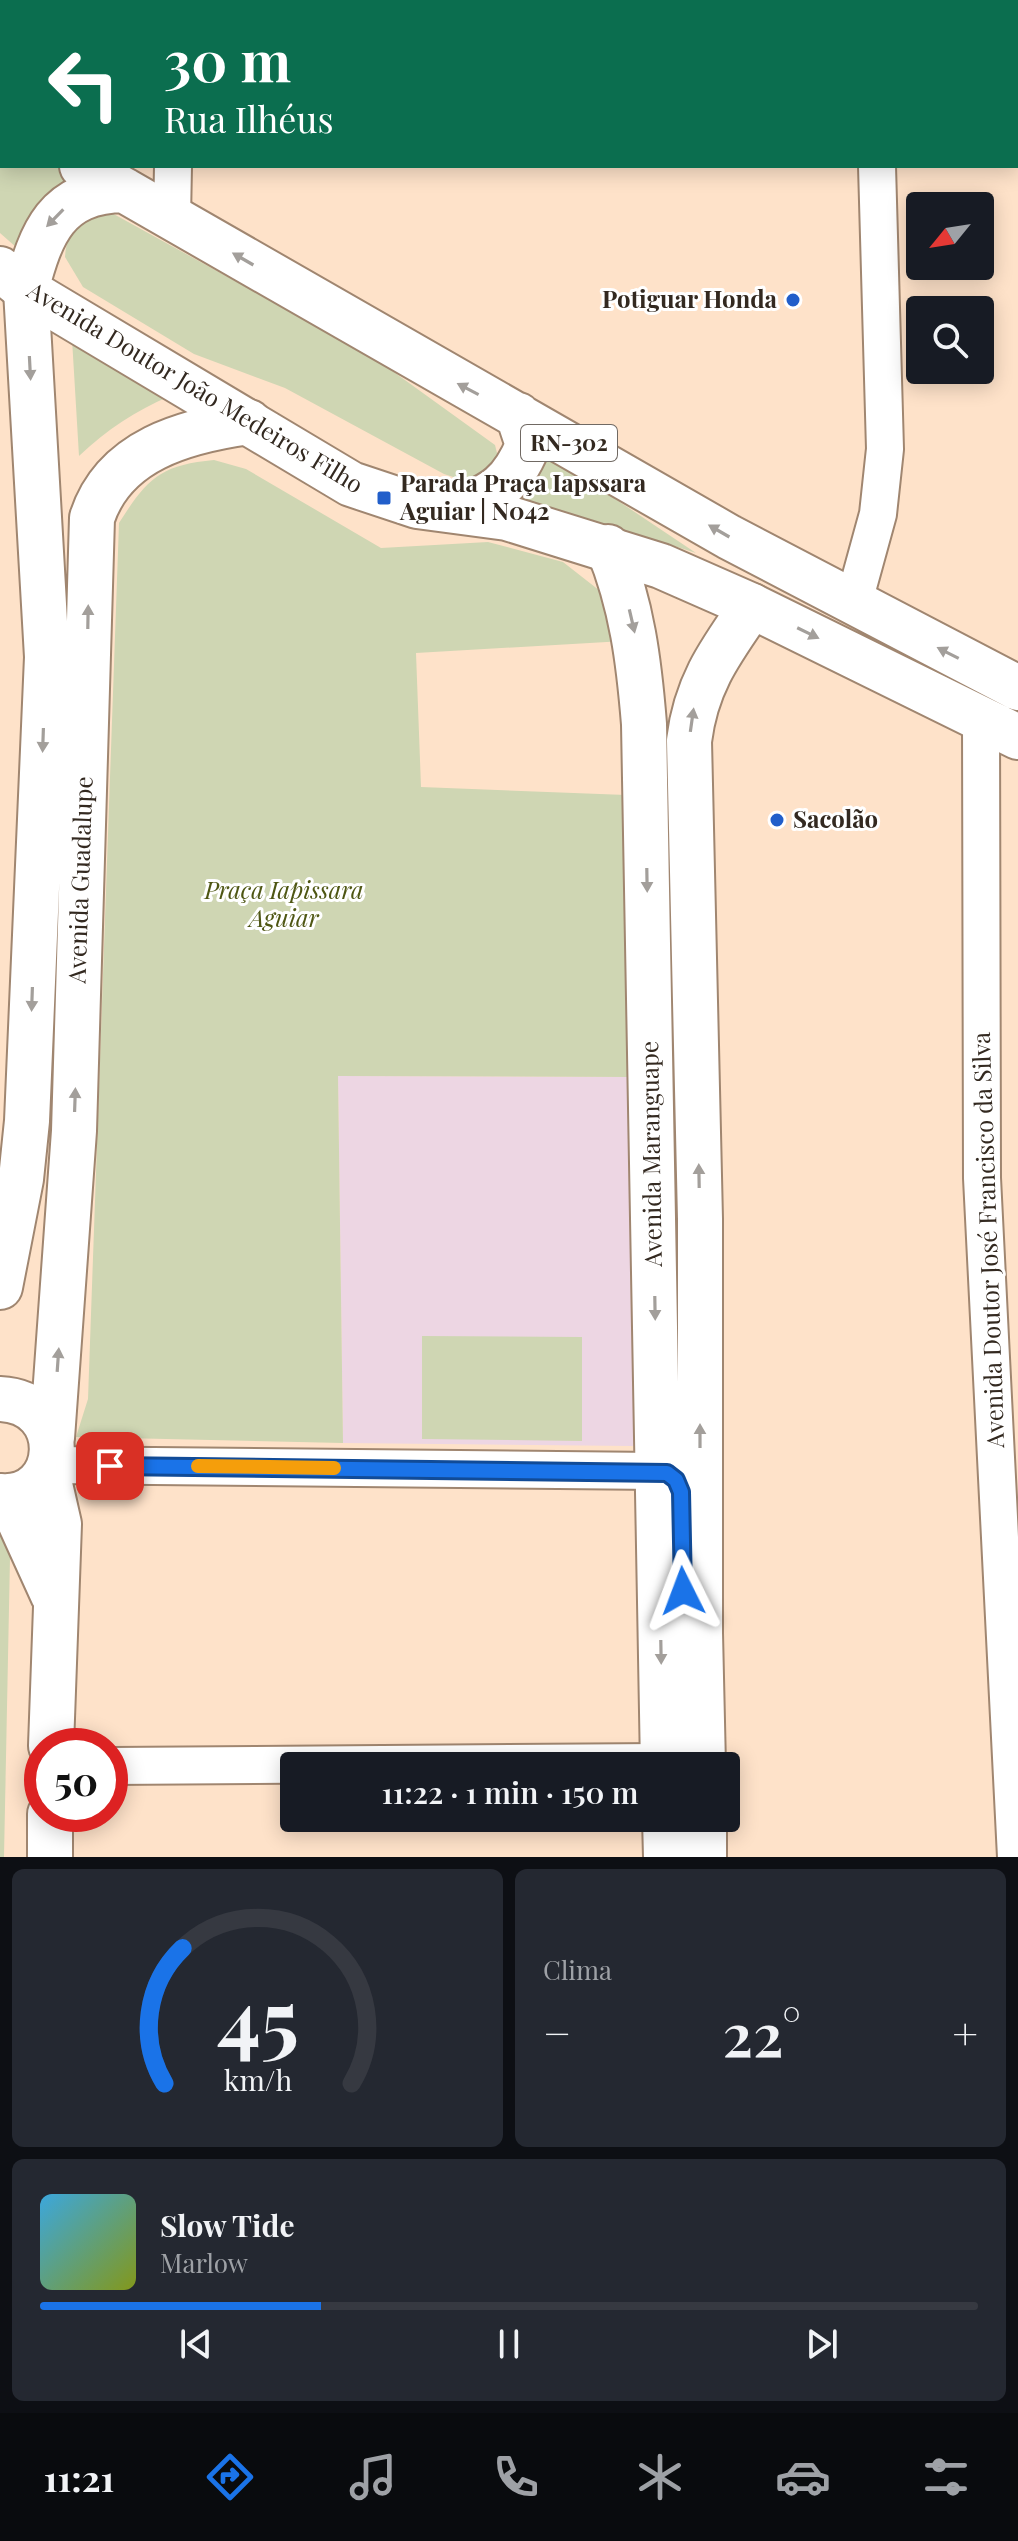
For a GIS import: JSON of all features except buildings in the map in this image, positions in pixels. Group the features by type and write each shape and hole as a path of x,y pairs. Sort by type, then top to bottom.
{"main road":[{"name":"RN-302","path":"86,168 853,605 1018,688"},
{"name":"Avenida Guadalupe","path":"0,1287 21,1179 27,1121 47,657 13,280 52,219 70,205 103,190 124,190"},
{"name":"Avenida Doutor João Medeiros Filho","path":"13,280 351,484 417,506 507,518 661,566 752,606 999,728"},
{"path":"457,510 505,486 513,475 528,445 518,415"},
{"name":"Avenida Guadalupe","path":"51,1728 59,1524 50,1458 74,1131 92,518 107,483 164,443 191,431 249,422"},
{"name":"Avenida Maranguape","path":"608,547 621,578 637,643 645,780 658,1471 675,1752"},
{"name":"Avenida Maranguape","path":"678,1752 700,1633 700,1219 689,741 693,710 714,660 752,606"},
{"path":"47,657 63,660 73,671 71,770 83,800"},
{"path":"645,780 691,778"},
{"path":"0,1399 28,1405 47,1425 50,1458 33,1487 4,1496"},
{"path":"658,1471 672,1476 679,1487 683,1591 700,1633"},
{"name":"Avenida Guadalupe","path":"4,1496 54,1597"},
{"path":"50,1832 50,1857"},
{"path":"665,1832 666,1857"},
{"path":"704,1832 704,1857"}],"street":[{"path":"172,218 173,168"},
{"path":"853,605 878,514 885,449 877,168"},
{"name":"Avenida Doutor José Francisco da Silva","path":"999,728 982,1178 1016,1857"},
{"path":"50,1458 658,1471"},
{"path":"128,1766 280,1766"}],"shaded area":[{"path":"338,1076 633,1077 633,1446 343,1443"}],"green space":[{"path":"0,168 74,168 85,174 25,255 0,233"},
{"path":"110,212 373,357 495,445 498,457 477,485 444,474 285,388 194,354 83,287 65,257 69,238 84,220"},
{"path":"72,339 170,396 122,422 79,456"},
{"path":"545,452 696,553 615,527 517,504"},
{"name":"Praça Iapissara Aguiar","path":"214,460 246,469 381,548 488,542 563,562 609,598 624,641 416,653 421,787 626,795 633,1077 338,1076 343,1443 76,1437 88,1399 119,523 138,495 157,477 180,466"},
{"path":"422,1336 582,1337 582,1441 422,1439"},
{"path":"11,1508 4,1857 0,1857 0,1518"}],"slow traffic":[{"path":"198,1466 334,1468"}],"place":[{"name":"Potiguar Honda","path":"793,300"},
{"name":"Parada Praça Iapssara Aguiar | N042","path":"384,498"},
{"name":"Sacolão","path":"777,820"}],"route":[{"path":"110,1466 658,1471 672,1476 681,1492 683,1591"}]}
